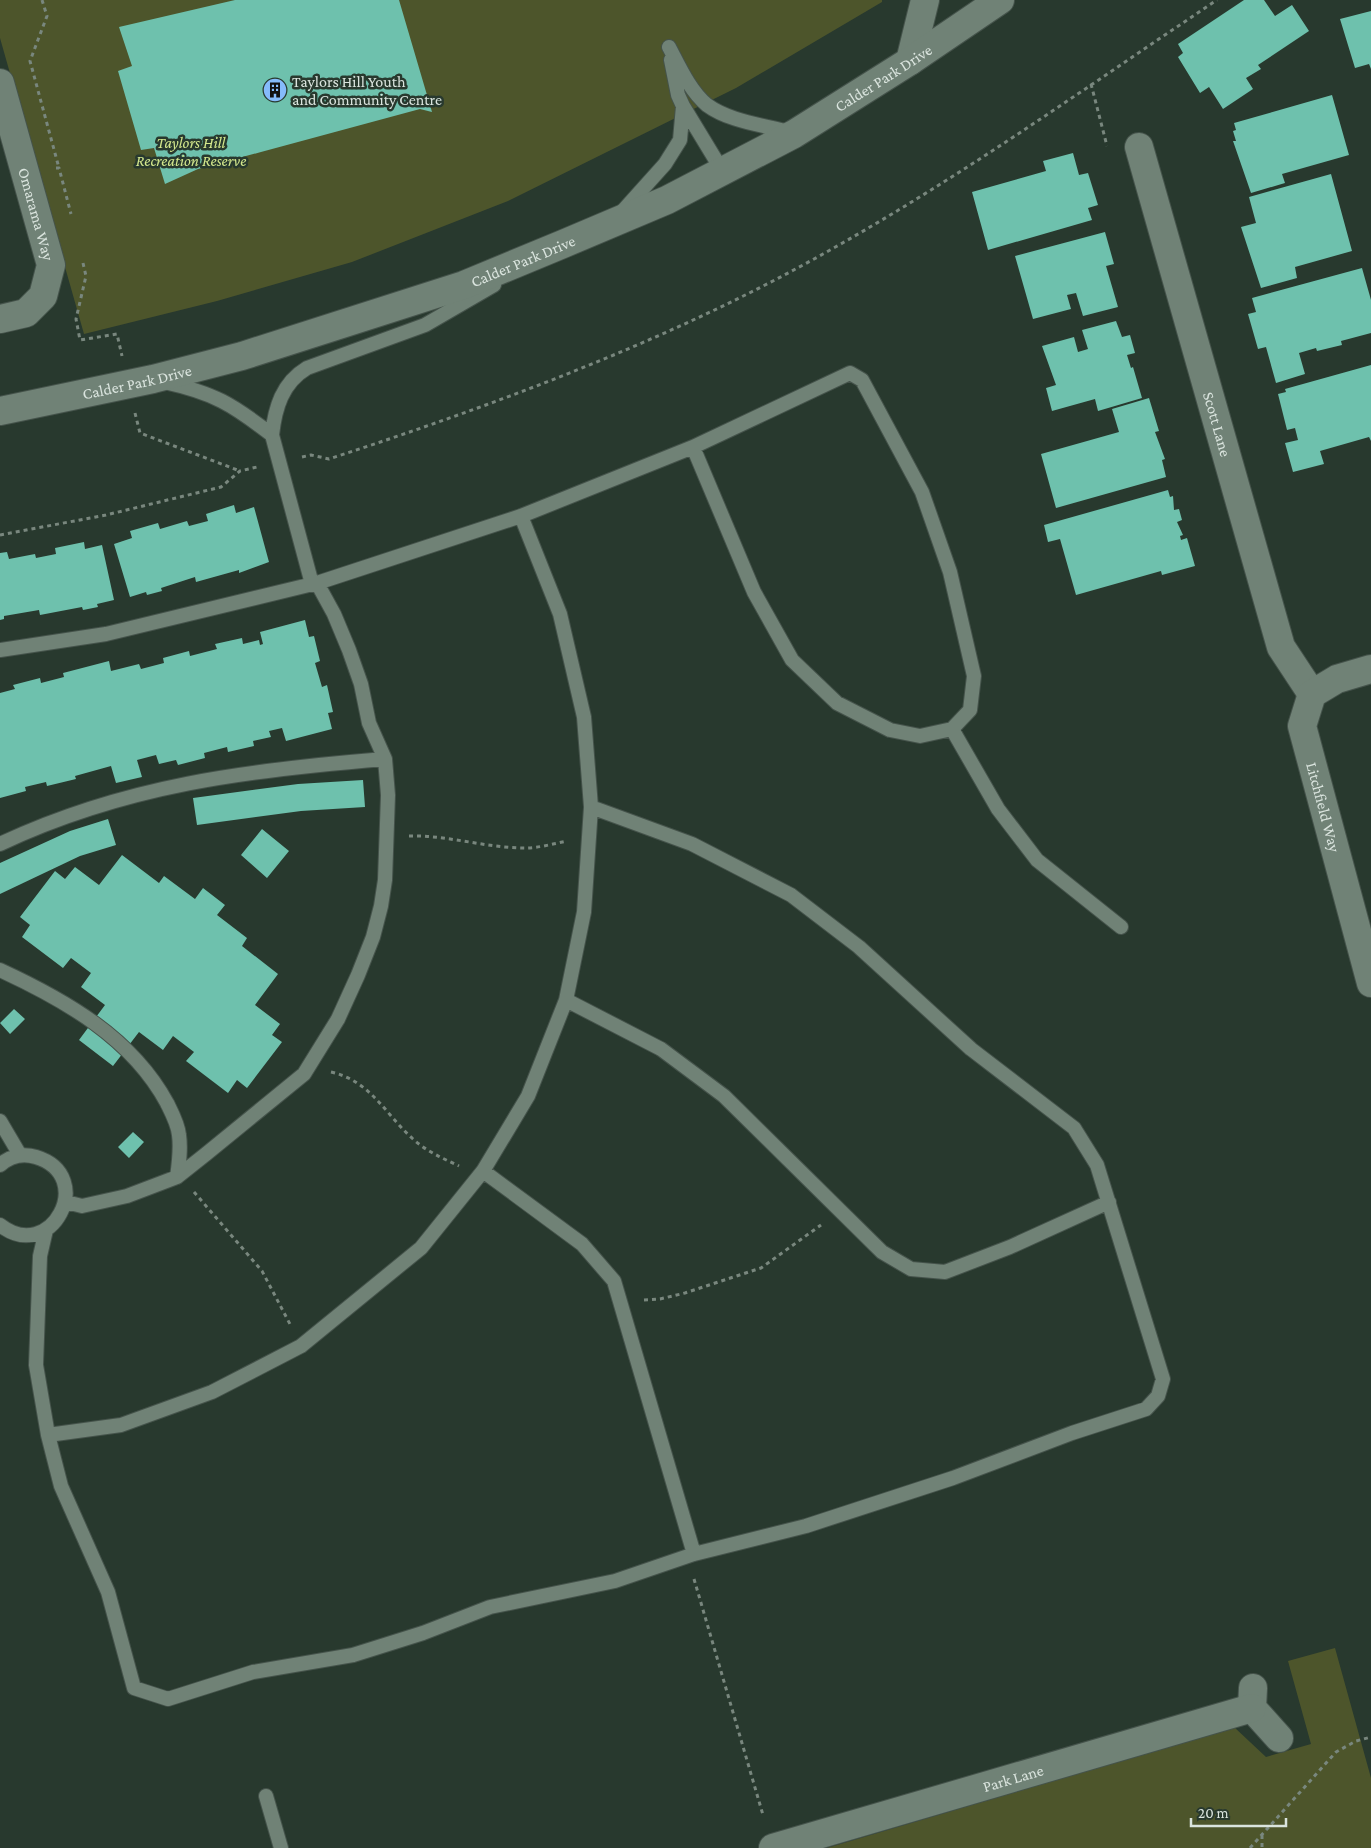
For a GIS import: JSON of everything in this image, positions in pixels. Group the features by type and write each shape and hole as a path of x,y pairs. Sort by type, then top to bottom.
{"street":[{"path":"910,61 925,0"},
{"name":"Calder Park Drive","path":"0,411 141,382 252,353 464,285 667,200 723,172 794,134 910,61 1000,0"},
{"name":"Omarama Way","path":"0,83 51,265 43,296 26,313 0,319"},
{"name":"Scott Lane","path":"1139,147 1281,646 1312,694"},
{"path":"1312,694 1337,679 1371,669"},
{"name":"Litchfield Way","path":"1312,694 1302,726 1371,983"},
{"name":"Park Lane","path":"773,1848 1252,1698 1279,1738"}],"lane":[{"path":"723,172 678,95 669,47 688,80 708,106 736,119 794,134"},
{"path":"612,222 665,164 680,140 683,106"},
{"path":"66,1202 82,1206 108,1202 177,1177 304,1074 338,1019 373,936 381,906 387,840 388,795 385,759 369,723 361,684 349,650 334,614 314,584 279,463 272,435 275,414 282,395 296,375 317,363 425,325 563,244"},
{"path":"0,650 106,634 314,584 521,516 693,447 850,373 862,380 922,492 950,572 974,676 970,710 952,729 920,736 890,730 837,703 792,660 754,592 693,447"},
{"path":"141,382 202,391 228,402 272,435"},
{"path":"48,1436 122,1425 212,1392 301,1346 421,1248 481,1175 528,1096 566,1000 584,912 591,807 584,717 560,614 521,516"},
{"path":"952,729 998,809 1037,860 1121,927"},
{"path":"0,844 51,821 88,808 169,786 242,772 385,759"},
{"path":"46,1230 40,1256 36,1365 48,1436 61,1486 108,1592 134,1688 168,1699 253,1672 353,1655 423,1633 490,1607 615,1581 691,1555 806,1526 944,1481 1072,1433 1146,1409 1158,1396 1163,1379 1097,1165 1074,1128 971,1049 859,947 791,895 692,844 591,807"},
{"path":"0,970 33,986 92,1022 110,1035 142,1065 158,1087 173,1114 179,1133 180,1152 177,1177"},
{"path":"566,1000 661,1049 724,1096 882,1252 911,1269 945,1272 1010,1247 1109,1202"},
{"path":"0,1121 20,1155"},
{"path":"0,1165 7,1159 20,1155 44,1159 62,1177 66,1189 66,1202 62,1213 46,1230 33,1235 20,1235 7,1231 0,1225"},
{"path":"481,1175 582,1244 614,1281 691,1555"},
{"path":"266,1796 281,1848"}],"path":[{"path":"42,0 47,16 30,61 73,222"},
{"path":"0,535 106,515 222,487 240,471 311,455 330,459 498,402 630,347 769,283 884,219 978,160 1217,0"},
{"path":"1092,84 1109,151"},
{"path":"23,168 60,168"},
{"path":"81,258 86,276 76,319 80,340 117,334 141,382 140,433 240,471"},
{"path":"387,840 425,836 479,844 526,848 588,838"},
{"path":"304,1074 324,1071 340,1074 358,1082 381,1102 413,1139 425,1148 481,1175"},
{"path":"177,1177 200,1197 262,1272 301,1346"},
{"path":"620,1300 660,1299 761,1268 840,1211"},
{"path":"691,1555 763,1815"},
{"path":"1250,1848 1336,1752 1356,1741 1371,1737"},
{"path":"1262,1834 1262,1848"}],"green space":[{"name":"Taylors Hill Recreation Reserve","path":"0,0 882,0 882,2 736,88 508,201 352,262 217,301 84,334 0,38"},
{"path":"1335,1648 1371,1778 1371,1848 827,1848 1234,1727 1266,1757 1311,1744 1288,1661"}],"building":[{"name":"Taylors Hill Youth and Community Centre","path":"235,0 399,0 432,112 420,109 198,169 165,184 154,148 141,150 118,71 132,66 119,27"},
{"path":"1244,0 1264,0 1275,16 1292,5 1309,31 1258,65 1261,69 1246,78 1253,89 1223,109 1209,87 1200,93 1178,57 1183,53 1178,44"},
{"path":"1371,11 1371,69 1369,64 1355,68 1340,19"},
{"path":"1332,95 1349,155 1282,174 1285,183 1251,193 1233,141 1236,141 1233,131 1236,130 1234,123"},
{"path":"1073,153 1079,175 1088,173 1098,205 1088,208 1092,220 988,250 972,192 1046,171 1043,161"},
{"path":"1331,174 1352,251 1295,267 1297,278 1261,288 1241,227 1256,223 1249,197"},
{"path":"1105,232 1114,264 1106,266 1118,307 1083,316 1076,293 1067,295 1071,309 1033,319 1015,256"},
{"path":"1362,268 1371,300 1371,333 1341,341 1342,345 1317,351 1316,348 1299,353 1305,374 1276,383 1266,347 1258,349 1248,314 1256,312 1252,298"},
{"path":"1116,321 1122,337 1130,335 1135,353 1127,355 1131,368 1133,367 1142,398 1098,411 1095,399 1052,411 1046,388 1056,385 1042,346 1074,337 1078,352 1088,349 1082,330"},
{"path":"1371,365 1371,441 1369,437 1320,451 1324,464 1293,472 1285,443 1298,440 1295,428 1287,430 1278,394 1286,392 1285,389"},
{"path":"1149,398 1159,431 1155,432 1165,459 1162,460 1166,477 1056,508 1041,454 1119,432 1112,409"},
{"path":"1168,490 1170,497 1173,496 1174,510 1179,509 1182,520 1177,522 1183,535 1180,536 1181,540 1187,538 1195,566 1162,575 1161,571 1076,595 1060,539 1048,542 1044,525"},
{"path":"234,505 236,513 254,507 269,562 239,573 239,570 196,582 195,577 161,588 162,591 147,595 146,592 130,597 114,544 132,538 130,531 158,523 160,529 187,521 189,526 208,521 206,514"},
{"path":"84,542 85,549 102,545 114,600 97,604 98,607 83,610 82,607 40,615 39,610 4,616 4,619 0,620 0,553 7,552 9,559 35,554 36,558 56,554 55,548"},
{"path":"305,620 309,637 314,636 320,661 315,663 322,687 327,685 333,712 328,713 332,729 286,741 282,728 269,731 271,737 253,741 254,746 228,752 227,747 204,753 205,758 178,765 176,760 159,764 156,755 137,760 142,777 116,783 111,766 75,776 76,779 47,786 46,782 25,787 26,791 0,798 0,693 15,689 13,685 40,678 41,683 64,677 63,673 109,661 111,671 139,664 141,669 164,663 163,658 189,651 190,656 217,649 215,644 242,638 243,644 259,640 260,645 263,644 260,632"},
{"path":"363,780 365,807 301,811 197,825 193,798 298,784"},
{"path":"108,819 116,845 80,856 0,894 0,863 70,831"},
{"path":"262,829 289,851 267,878 241,855"},
{"path":"122,855 159,883 164,876 195,899 203,888 225,905 217,915 247,938 242,946 278,974 255,1005 280,1024 272,1035 282,1042 247,1088 237,1080 228,1093 186,1061 194,1052 173,1036 163,1050 139,1032 113,1066 79,1040 105,1005 81,987 91,973 71,958 63,968 22,937 30,925 20,917 55,871 65,879 75,867 99,885"},
{"path":"14,1009 25,1019 10,1034 0,1023"},
{"path":"133,1132 144,1142 129,1158 118,1147"}],"place":[{"name":"Taylors Hill Youth and Community Centre","path":"275,90"}]}
